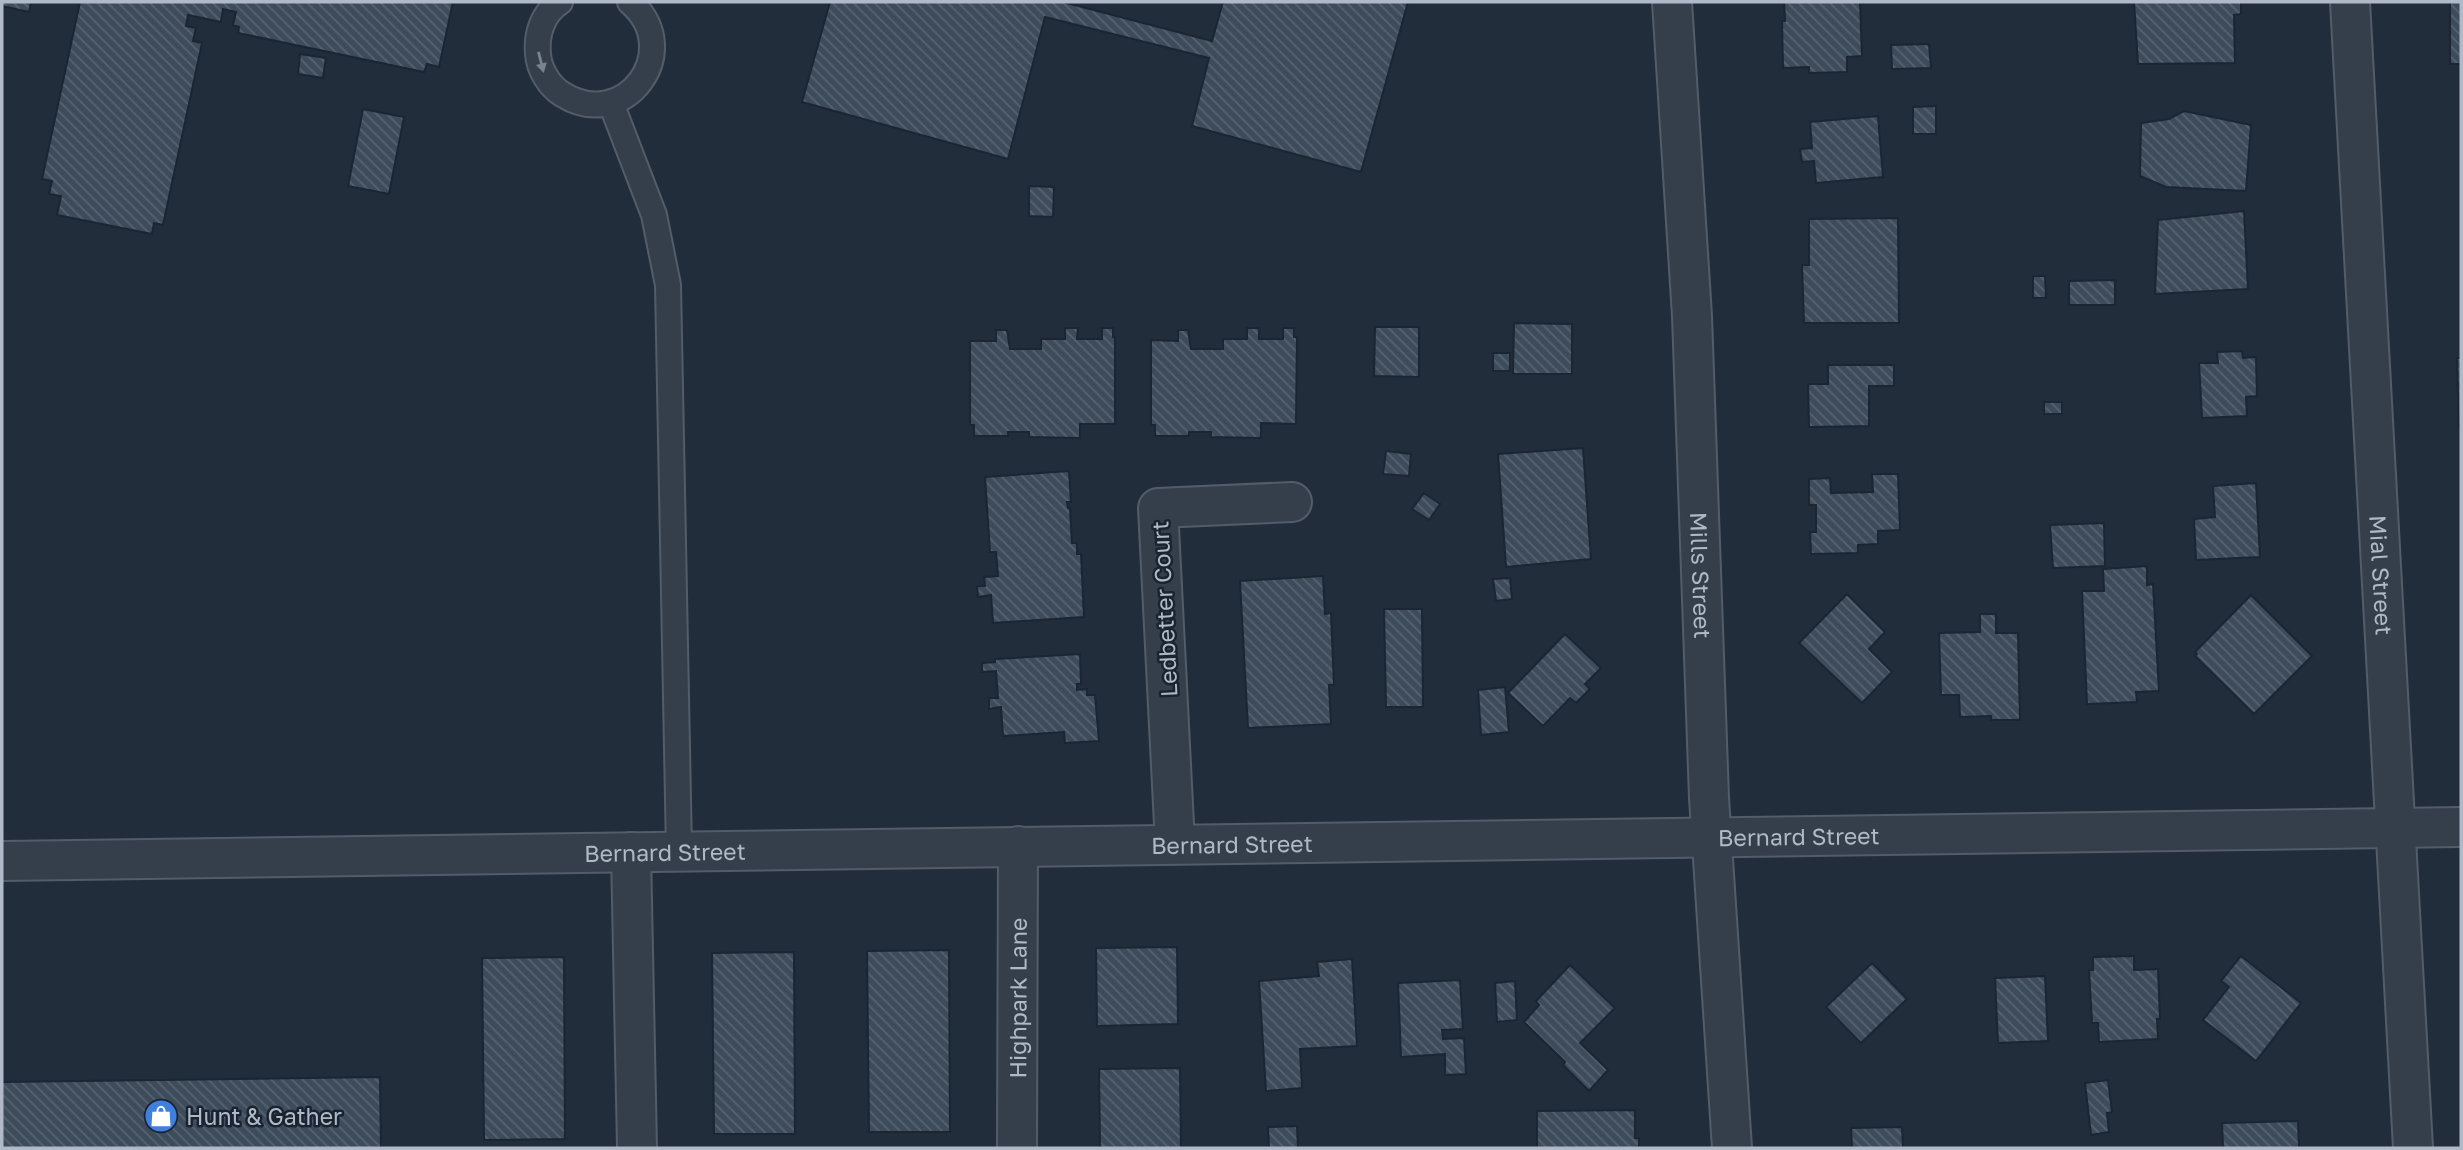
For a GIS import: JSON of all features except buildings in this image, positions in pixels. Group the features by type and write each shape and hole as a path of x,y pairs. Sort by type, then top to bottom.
{"street":[{"name":"Mills Street","path":"1672,2 1692,316 1709,798 1732,1148"},
{"name":"Mial Street","path":"2350,2 2413,1148"},
{"name":"Ledbetter Court","path":"1175,844 1158,508 1292,502"},
{"name":"Bernard Street","path":"2,861 2461,827"},
{"name":"Highpark Lane","path":"1017,1148 1018,846"},
{"path":"631,852 636,1148"}],"lane":[{"path":"560,2 544,20 537,38 538,57 544,76 556,91 573,101 592,105 611,103 628,95 642,81 650,63 652,44 648,25 630,2"},
{"path":"611,103 654,215 668,285 679,851"}],"place":[{"name":"Hunt & Gather","path":"161,1116"}]}
